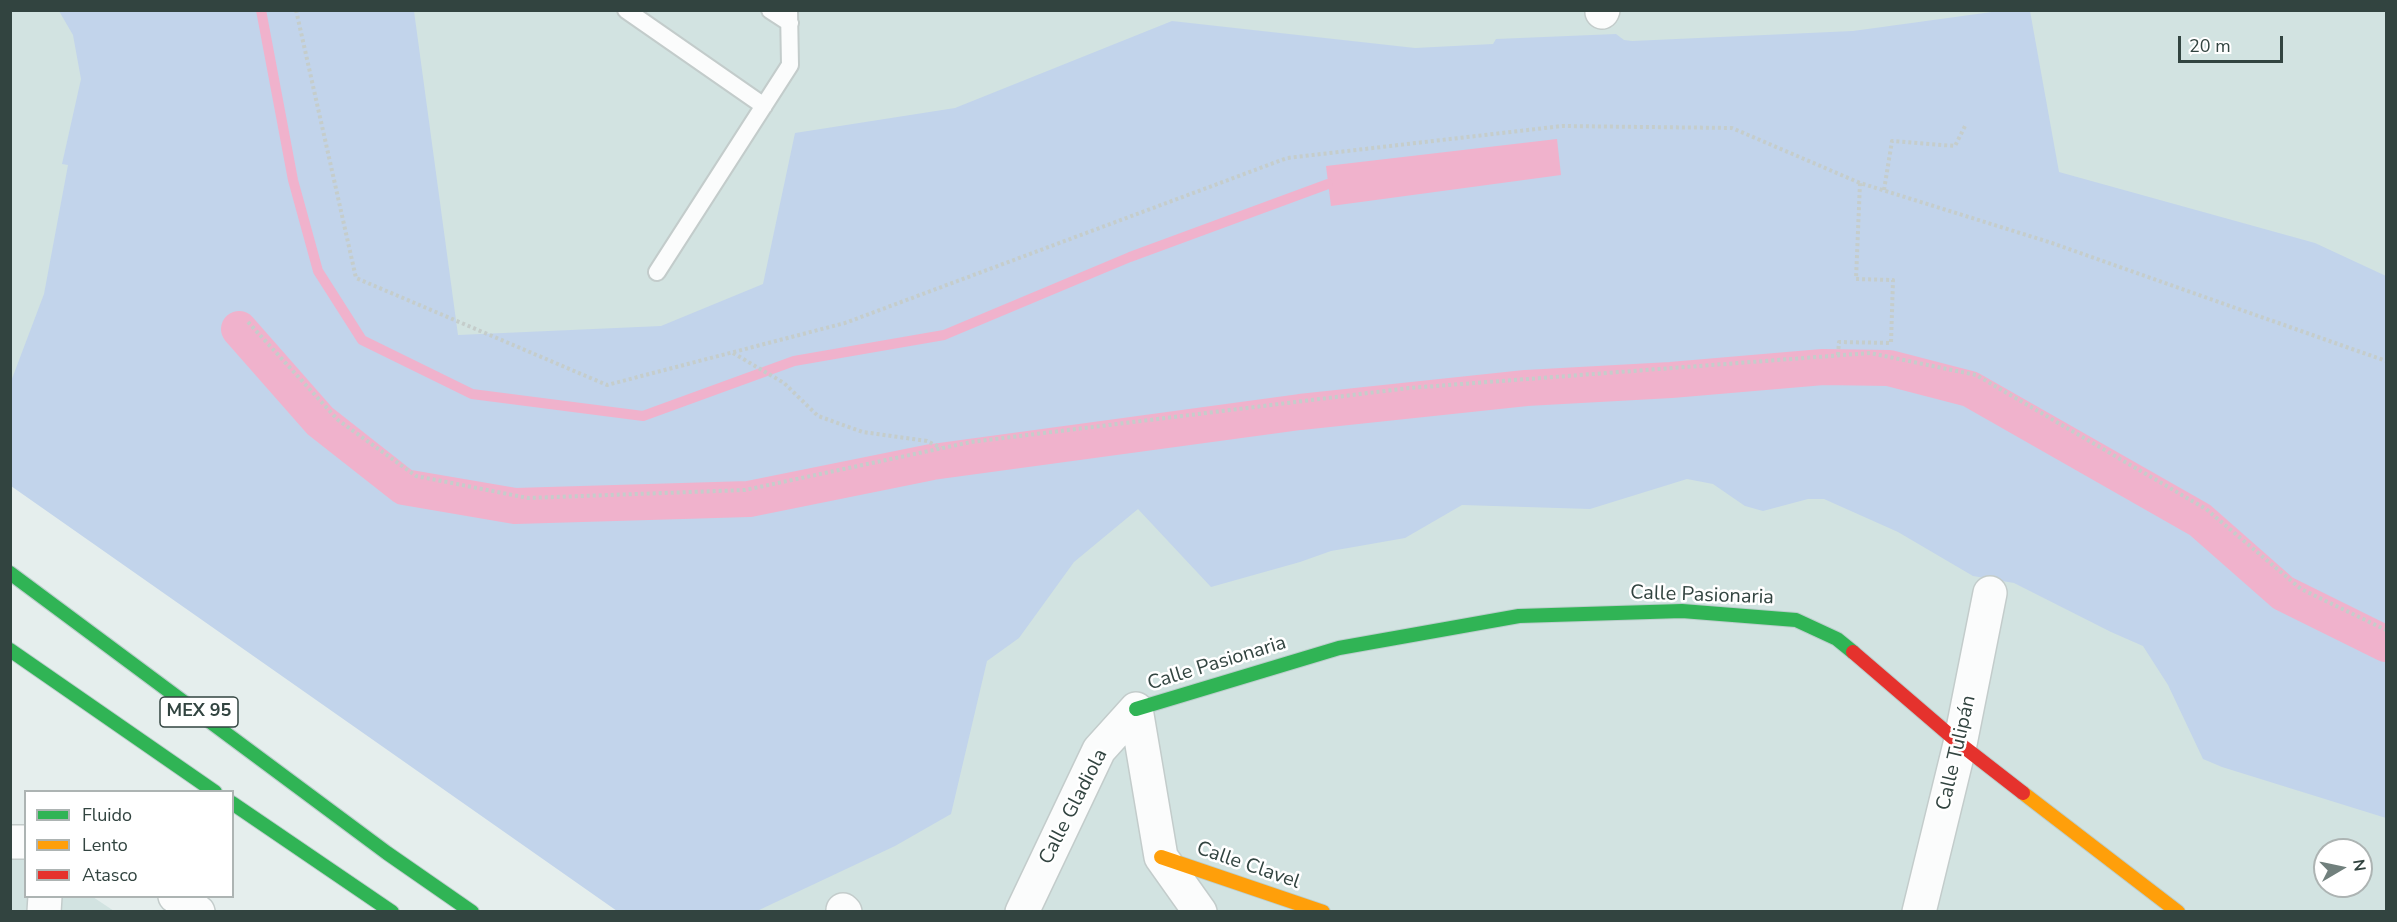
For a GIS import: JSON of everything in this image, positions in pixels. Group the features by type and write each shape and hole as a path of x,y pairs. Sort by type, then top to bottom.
{"main road":[{"name":"MEX 95","path":"10,573 387,853 472,912"},
{"name":"Calle Pasionaria","path":"1136,709 1338,648 1519,616 1682,611 1796,620 1837,639 1960,744 2178,912"},
{"name":"MEX 95","path":"10,650 212,790"},
{"path":"234,804 392,912"},
{"name":"Calle Clavel","path":"1161,857 1323,912"}],"street":[{"name":"Calle Tulipán","path":"1919,912 1960,744 1990,593"},
{"path":"1136,709 1161,857 1200,912"},
{"name":"Calle Gladiola","path":"1022,912 1099,750 1136,709"},
{"path":"177,898 198,912"}],"lane":[{"path":"626,10 764,106"},
{"path":"657,272 790,65 789,17 770,10"}],"path":[{"path":"297,10 356,278 607,385 845,323 1287,159 1562,126 1732,128 1860,183 2052,243 2386,361"},
{"path":"1884,190 1892,141 1954,146 1966,124"},
{"path":"1838,355 1839,342 1891,343 1893,280 1856,279 1860,183"},
{"path":"248,322 338,420 416,477 528,498 745,490 971,442 1409,388 1870,353 1976,375 2206,509 2301,589 2386,630"},
{"path":"732,353 780,381 818,416 863,432 927,441 942,448"}],"shaded area":[{"path":"11,11 2386,11 2386,911 636,911 11,475"},
{"path":"59,11 414,11 458,335 661,326 763,284 795,133 955,108 1172,21 1415,48 1493,44 1496,39 1616,34 1624,40 1632,41 1853,31 1999,11 2030,11 2059,172 2315,243 2386,276 2386,818 2203,759 2168,685 2143,646 2014,583 1973,576 1898,532 1824,499 1808,499 1763,511 1745,506 1713,484 1687,479 1590,509 1462,505 1405,538 1331,551 1211,587 1138,509 1074,562 1019,638 987,661 951,814 895,846 757,911 617,911 11,486 10,384 44,294 68,165 62,164 81,79 73,35"},
{"path":"1557,139 1561,175 1331,206 1326,166"},
{"path":"10,835 24,846 24,898 94,898 114,911 11,911"}],"waterway":[{"path":"261,10 293,180 318,271 362,340 472,394 643,416 794,361 944,335 1130,257 1328,184"},
{"path":"239,329 320,421 404,487 515,506 749,499 932,462 1300,412 1526,388 1671,380 1823,367 1889,368 1970,389 2200,520 2283,593 2386,644"}],"traffic: fast":[{"path":"10,573 387,853 472,912"},
{"path":"1136,709 1339,648 1519,616 1682,611 1796,620 1837,639 1853,652"},
{"path":"10,650 212,790"},
{"path":"234,804 392,912"}],"traffic: slow":[{"path":"2023,793 2178,912"},
{"path":"1161,857 1323,912"}],"traffic: jam":[{"path":"1853,652 1960,744 2023,793"}]}
